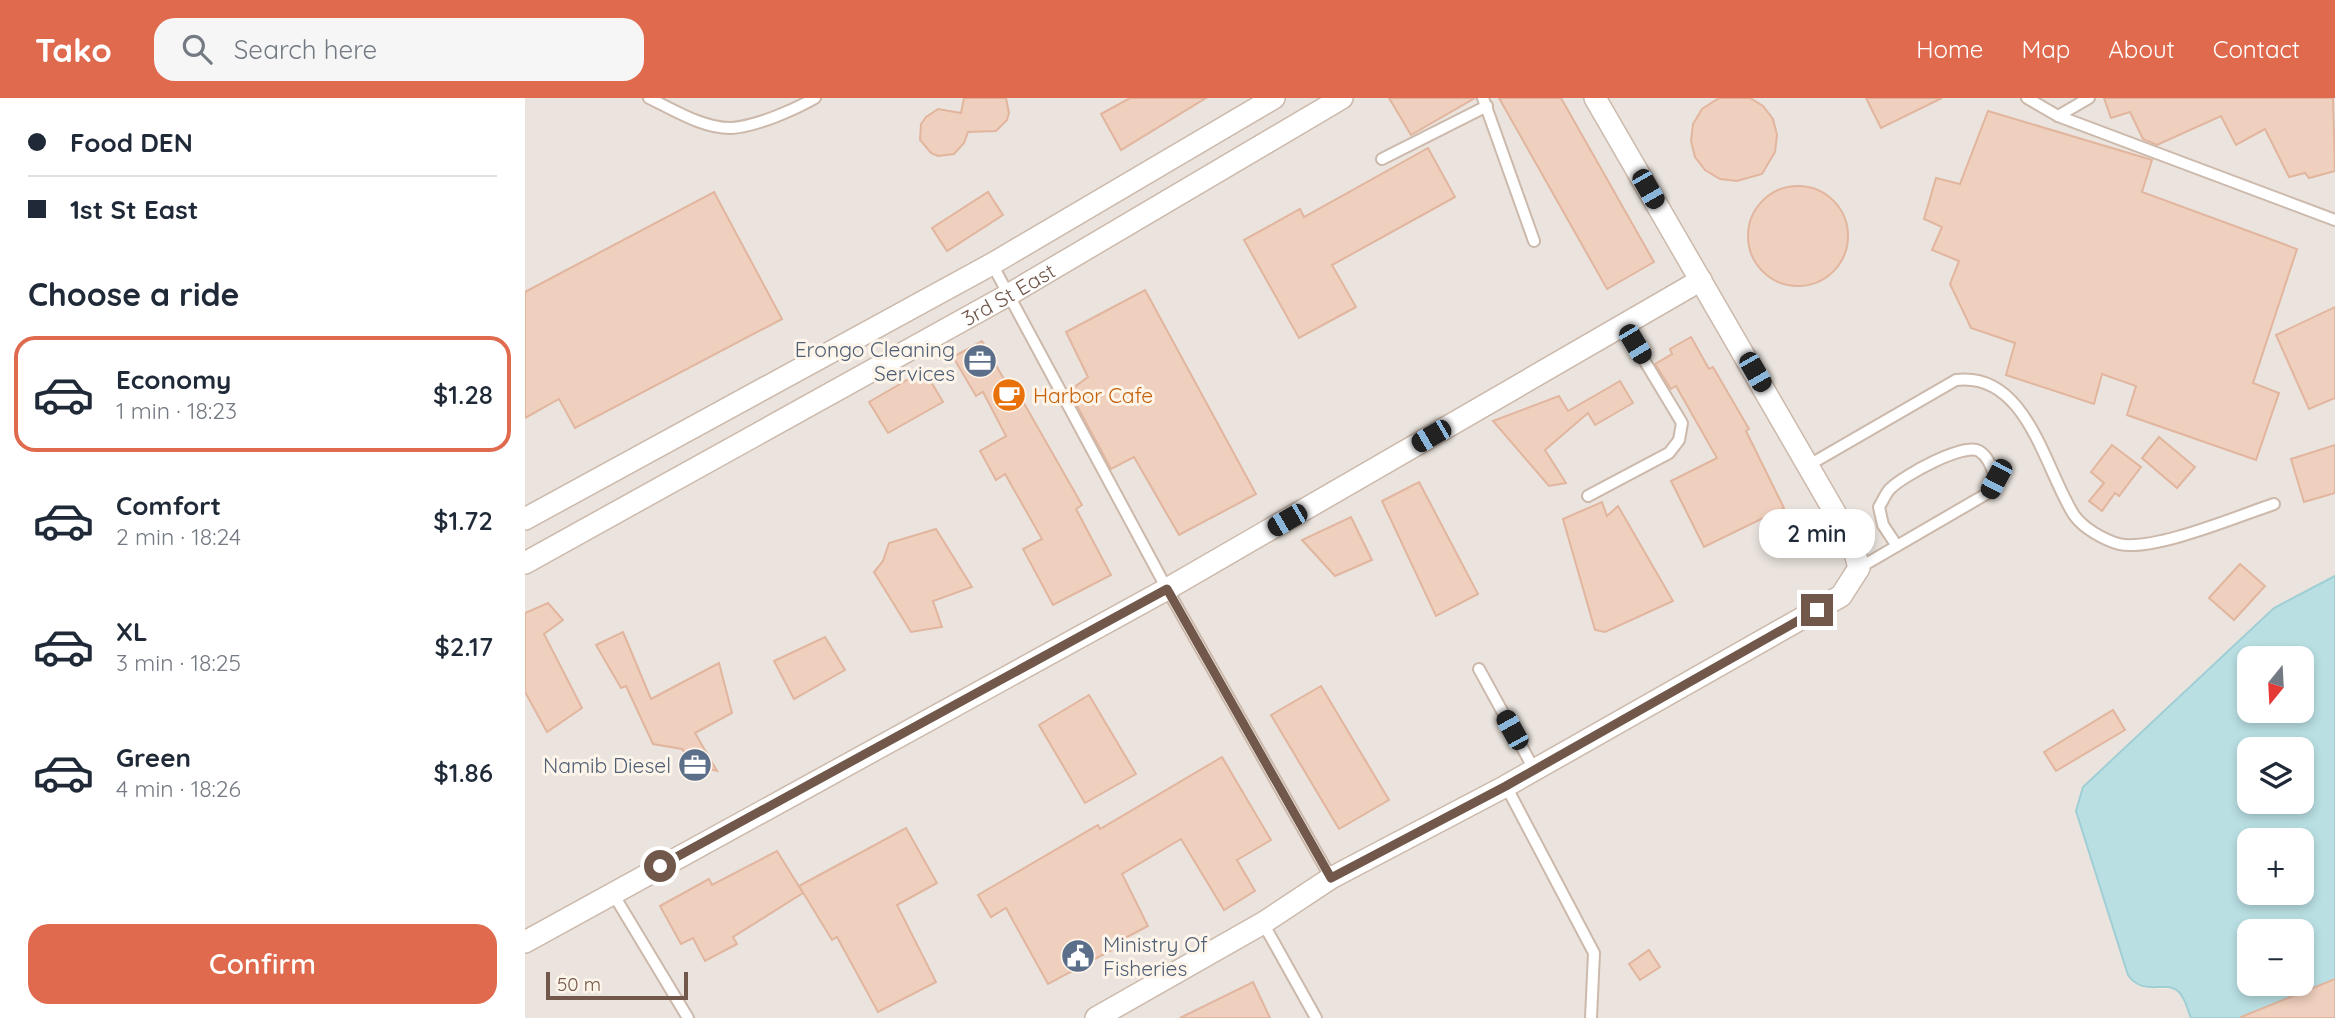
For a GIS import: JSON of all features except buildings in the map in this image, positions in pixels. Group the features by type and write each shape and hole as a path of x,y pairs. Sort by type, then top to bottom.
{"street":[{"name":"3rd St East","path":"525,519 992,264 1274,98"},
{"name":"3rd St East","path":"525,563 1008,295 1342,98"},
{"path":"1096,1018 1263,923 1331,878 1535,771 1841,596 1859,568 1852,542 1809,465 1595,98"},
{"path":"525,942 1167,589 1701,280"},
{"path":"578,490 596,523"}],"lane":[{"path":"649,98 694,120 732,128 792,111 815,98"},
{"path":"2027,98 2058,116 2335,220"},
{"path":"2058,116 2089,98"},
{"path":"1382,159 1485,102 1518,202 1535,241"},
{"path":"992,264 1167,589 1331,878"},
{"path":"1588,496 1669,453 1679,440 1682,424 1623,325"},
{"path":"1809,465 1956,380 1973,378 2001,390 2030,424 2075,517 2097,535 2120,545 2157,543 2274,504"},
{"path":"1859,568 1897,546 1988,493 1996,479 1990,463 1979,451 1968,449 1953,452 1890,488 1879,507 1883,525 1897,546"},
{"path":"1479,669 1535,771"},
{"path":"1506,786 1594,953 1591,1018"},
{"path":"612,892 688,1018"},
{"path":"1263,923 1316,1018"}],"shaded area":[{"path":"525,98 2335,98 2335,576 2274,608 2083,786 2076,811 2134,984 2144,988 2173,989 2179,992 2191,1018 525,1018"}],"water":[{"path":"2335,576 2335,1018 2191,1018 2185,1001 2174,988 2141,986 2134,982 2128,975 2076,811 2083,787 2274,608"}],"place":[{"name":"Erongo Cleaning Services","path":"980,361"},
{"name":"Harbor Cafe","path":"1009,395"},
{"name":"Namib Diesel","path":"695,765"},
{"name":"Ministry Of Fisheries","path":"1078,956"}],"route":[{"path":"660,866 1167,589 1331,878 1506,786 1817,610"}]}
